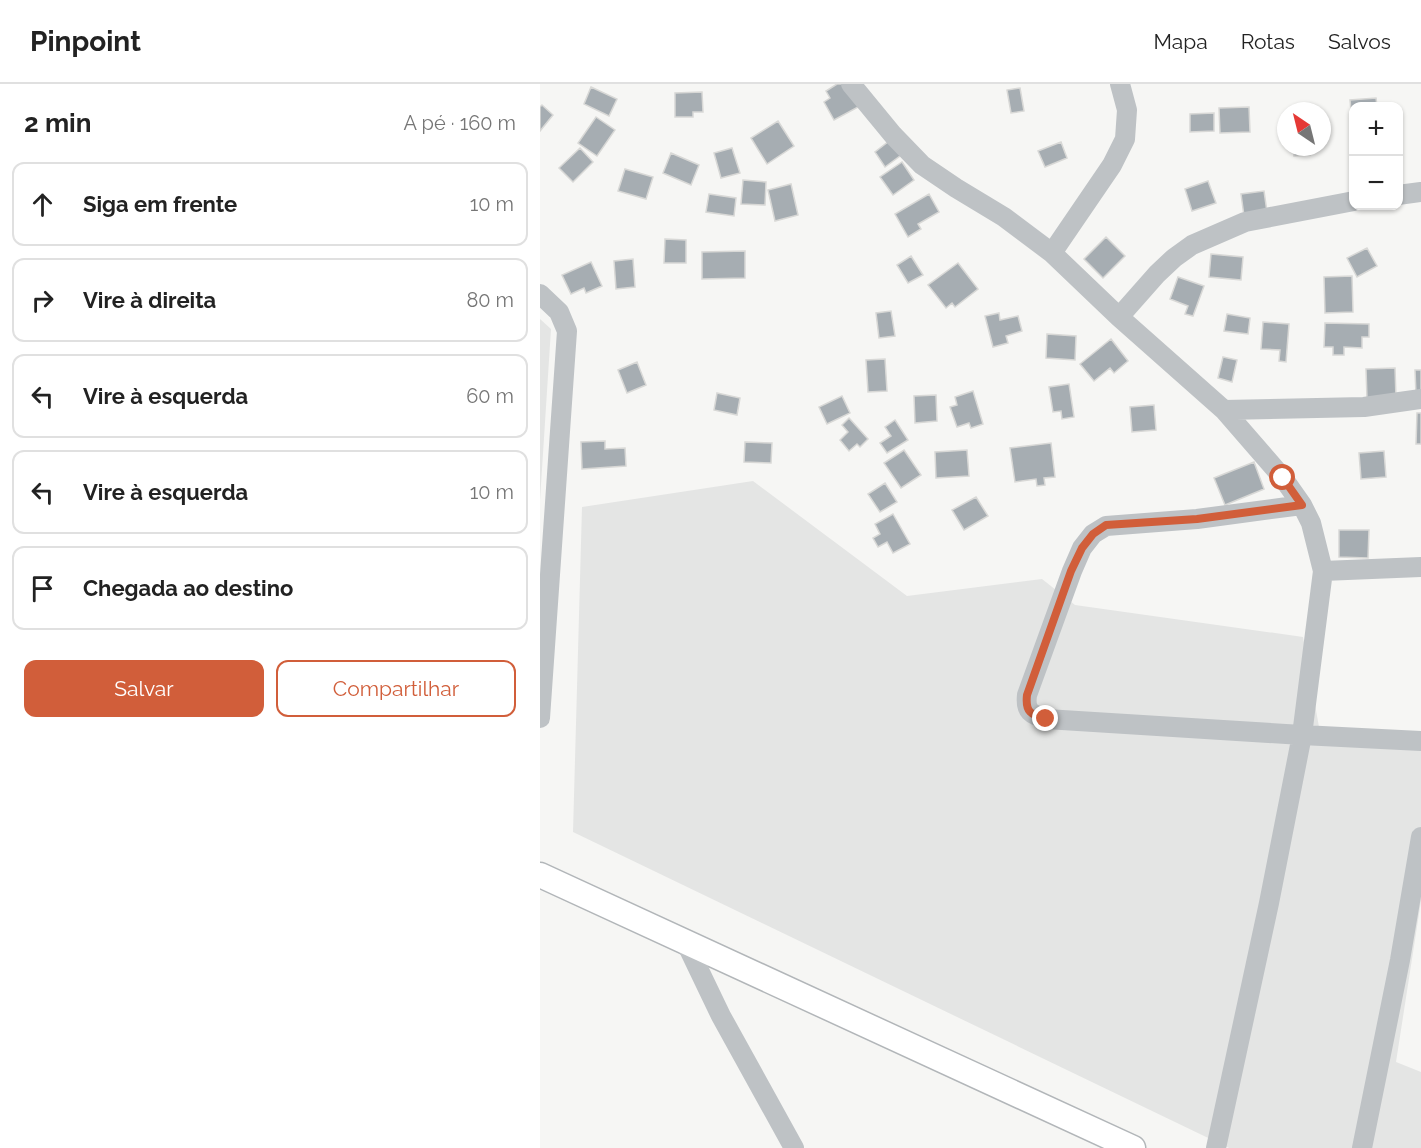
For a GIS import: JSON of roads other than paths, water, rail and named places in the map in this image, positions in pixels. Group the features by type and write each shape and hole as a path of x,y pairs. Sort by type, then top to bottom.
{"main road":[{"path":"540,875 1133,1148"}],"street":[{"path":"851,84 893,135 922,165 1004,218 1052,253 1119,317 1224,410 1283,478 1302,505 1311,523 1323,571 1302,735 1269,903 1216,1148"},
{"path":"1052,253 1112,165 1125,139 1127,110 1120,84"},
{"path":"1403,194 1421,192"},
{"path":"1119,317 1157,274 1191,245 1245,222 1349,202"},
{"path":"540,294 559,312 567,331 540,718"},
{"path":"1224,410 1364,407 1421,399"},
{"path":"1302,505 1197,519 1106,525 1093,534 1082,548 1071,571 1027,695 1028,711 1046,719 1421,741"},
{"path":"1323,571 1421,567"},
{"path":"1362,1148 1400,960 1421,837"},
{"path":"685,941 721,1016 794,1148"}]}
